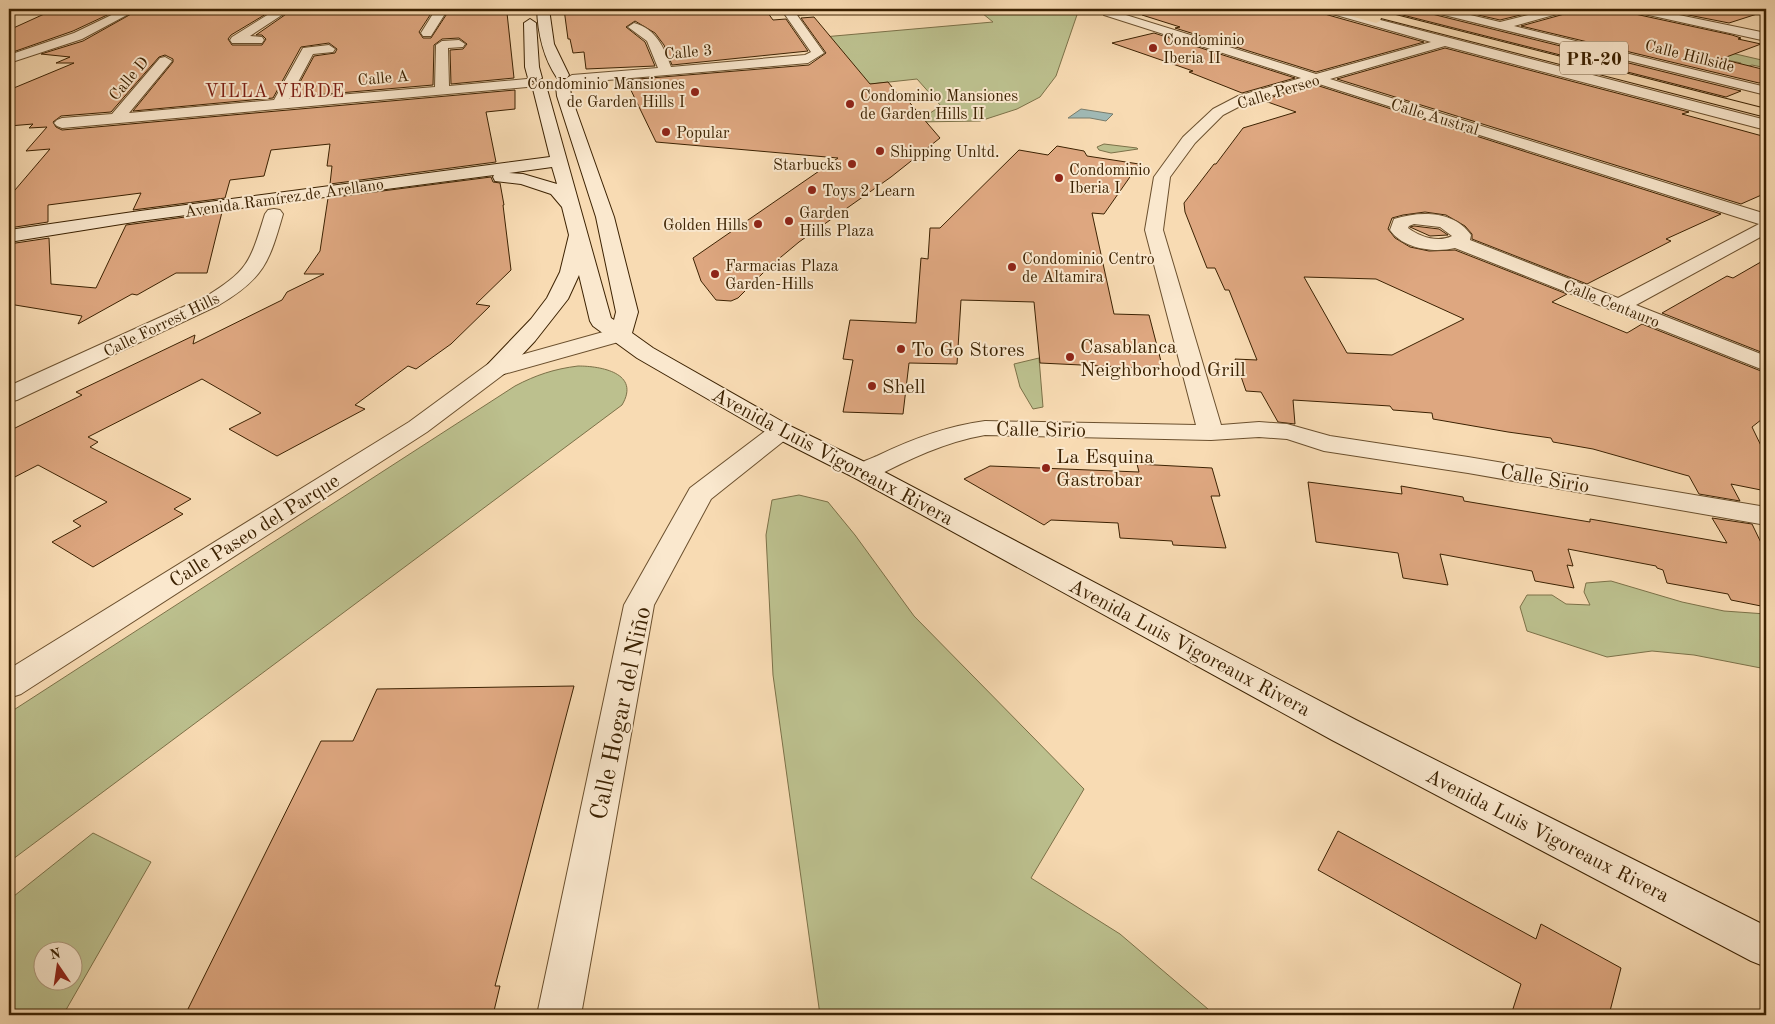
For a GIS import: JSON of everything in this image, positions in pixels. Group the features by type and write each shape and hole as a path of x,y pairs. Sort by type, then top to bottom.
{"highway":[{"path":"1336,9 1530,58 1638,80"},
{"name":"PR-20","path":"1359,9 1766,113"},
{"name":"PR-20","path":"1396,9 1427,12 1766,101"},
{"path":"1403,9 1427,12"}],"street":[{"path":"9,59 78,36 132,9"},
{"path":"258,40 236,40 285,9"},
{"path":"427,32 442,9"},
{"name":"Avenida Luis Vigoreaux Rivera","path":"530,9 534,83 560,160 570,205 602,321 646,353 781,431 864,472 1344,730 1766,947"},
{"path":"496,369 621,334 627,312 605,217 564,96 566,80 551,59 543,19 544,9"},
{"path":"788,10 832,9"},
{"name":"Calle Austral","path":"1107,9 1108,12 1766,220"},
{"path":"1326,9 1445,42 1766,125"},
{"path":"1501,26 1564,9"},
{"path":"1635,9 1766,37"},
{"name":"Calle 3","path":"566,80 808,59 818,53 788,10"},
{"name":"Calle Hillside","path":"1427,12 1501,26 1766,91"},
{"path":"1746,32 1766,26"},
{"path":"634,27 646,31 653,38 666,70"},
{"name":"Calle Perseo","path":"1219,432 1154,230 1162,177 1189,140 1218,112 1243,99 1445,42"},
{"path":"442,90 442,45 459,44"},
{"path":"280,103 308,51 329,49"},
{"name":"Calle D","path":"117,118 165,60"},
{"path":"534,83 566,80"},
{"name":"Calle A","path":"62,123 280,103 534,83"},
{"path":"452,175 496,161 531,146 544,137 550,126"},
{"name":"Avenida Ramírez de Arellano","path":"9,236 140,216 560,160"},
{"path":"452,175 523,179 557,190 570,205"},
{"name":"Calle Forrest Hills","path":"9,395 212,301 231,289 245,278 257,264 274,214"},
{"path":"1620,306 1766,227"},
{"path":"496,369 543,319 560,292 570,273 577,231"},
{"name":"Calle Centauro","path":"1457,242 1766,364"},
{"name":"Calle Paseo del Parque","path":"9,685 418,427 496,369"},
{"name":"Calle Sirio","path":"864,472 934,439 960,431 985,428 1219,432 1252,442 1303,448 1324,443 1468,465 1766,516"},
{"name":"Calle Hogar del Niño","path":"559,1015 639,605 700,494 781,431"}],"green space":[{"path":"977,9 1079,9 1056,76 1040,97 1017,109 980,121 916,122 941,106 917,79 862,85 848,58 823,37 993,22"},
{"path":"1714,49 1766,61 1766,68 1752,65 1736,71 1741,63 1704,55"},
{"path":"1104,144 1138,149 1111,153 1099,150 1097,147"},
{"path":"1039,358 1043,407 1033,409 1020,387 1014,364"},
{"path":"578,366 607,370 622,379 626,385 627,394 622,405 9,862 9,713 515,386 545,373"},
{"path":"799,495 828,502 855,535 914,616 1084,789 1031,878 1120,934 1215,1015 820,1015 773,675 766,535 772,500"},
{"path":"1611,581 1682,602 1724,611 1766,614 1766,669 1694,655 1652,651 1607,657 1527,631 1520,607 1527,595 1552,595 1566,604 1590,605 1584,592 1586,583"},
{"path":"93,833 151,862 82,982 82,942 32,942 32,992 76,992 63,1015 9,1015 9,900"}],"water":[{"path":"1081,109 1113,114 1106,121 1090,118 1068,118"}],"building":[{"path":"120,9 73,31 13,52 9,51 9,30 53,10"},
{"path":"140,9 265,9 262,11 271,11 231,35 228,39 232,45 262,45 266,39 262,35 256,35 292,10 434,9 419,32 423,38 431,38 450,9 501,9 498,14 507,13 514,78 451,84 450,50 463,49 467,44 459,38 442,39 434,45 433,85 292,97 314,56 335,53 337,49 329,43 301,47 273,98 133,111 173,62 173,59 165,55 159,57 111,112 61,116 53,122 56,127 62,130 515,90 515,109 486,112 496,162 330,184 332,166 327,166 330,144 271,150 264,176 230,180 225,198 133,210 141,193 48,205 48,222 9,228 9,197 50,149 26,151 47,127 29,128 33,124 9,126 9,90 74,63 56,63 70,57 41,54 83,41"},
{"path":"564,9 698,9 699,11 765,9 773,20 786,19 808,51 672,65 664,45 655,33 635,21 626,27 645,42 655,66 586,69 584,52 573,53 570,39 568,39"},
{"path":"1143,9 1318,9 1321,13 1424,42 1316,72 1175,28 1180,27 1142,15"},
{"path":"1379,9 1424,9 1428,13 1741,91 1726,97"},
{"path":"1452,9 1545,9 1500,20"},
{"path":"1572,9 1627,9 1635,14 1732,35 1741,38 1738,39 1761,44 1721,59 1766,70 1766,81 1759,83 1521,26 1568,13"},
{"path":"1658,9 1756,9 1757,14 1729,23"},
{"path":"814,17 870,84 888,82 900,97 904,96 940,138 891,177 799,242 769,267 738,298 731,301 716,300 701,281 693,258 838,158 656,142 626,80 809,65 826,53 801,18"},
{"path":"1154,33 1295,78 1242,93 1189,72 1193,71 1112,43"},
{"path":"1445,48 1689,112 1682,114 1766,137 1766,193 1741,204 1337,79"},
{"path":"1316,85 1721,214 1666,239 1671,241 1587,284 1472,239 1472,234 1465,226 1446,215 1425,212 1403,215 1392,218 1388,229 1395,238 1410,247 1429,251 1455,250 1567,294 1552,302 1627,333 1642,324 1766,373 1766,416 1752,427 1766,456 1766,491 1731,484 1740,501 1699,494 1689,476 1593,449 1553,442 1551,438 1433,419 1432,413 1393,410 1390,406 1293,400 1295,424 1278,422 1261,392 1246,391 1235,359 1257,360 1229,290 1225,290 1215,268 1207,268 1185,212 1184,203 1243,128 1296,112 1262,100","holes":["1304,277 1376,279 1464,319 1392,355 1347,353"]},
{"path":"1057,146 1084,151 1087,156 1139,164 1104,214 1092,213 1114,314 1149,315 1163,369 1040,363 1034,302 961,300 957,364 909,363 903,414 843,412 853,360 843,359 850,320 916,323 921,258 928,259 930,228 940,228 1019,150 1048,155"},
{"path":"491,177 493,182 500,183 511,270 476,304 490,306 451,344 416,369 408,366 355,405 365,409 277,456 229,429 261,413 202,379 88,437 98,442 90,447 191,499 174,509 183,514 93,567 52,542 81,526 73,521 107,502 38,465 9,480 9,431 82,395 76,392 195,335 193,344 282,300 287,292 324,274 304,274 320,251 328,198"},
{"path":"222,212 207,273 176,273 137,295 132,294 78,324 82,316 9,304 9,244 49,238 51,284 96,288 126,225"},
{"path":"1410,227 1439,229 1448,235 1430,236"},
{"path":"1766,259 1766,354 1662,313 1727,276 1733,278"},
{"path":"1137,464 1212,468 1220,496 1211,496 1226,548 1173,545 1172,541 1120,538 1118,523 1051,520 1044,525 964,479 990,466 1139,472"},
{"path":"1308,482 1402,494 1401,486 1463,497 1464,501 1590,522 1590,519 1727,543 1712,518 1752,524 1766,553 1766,607 1731,600 1728,594 1667,583 1663,570 1656,566 1568,549 1573,566 1567,565 1574,588 1535,581 1532,571 1440,554 1448,585 1403,578 1398,553 1316,542"},
{"path":"574,686 495,986 500,986 493,1015 185,1015 321,741 353,741 377,689"},
{"path":"1338,831 1536,939 1541,924 1621,968 1609,1015 1511,1015 1521,984 1318,870"}],"place":[{"name":"Condominio Iberia II","path":"1153,48"},
{"name":"Condominio Mansiones de Garden Hills I","path":"695,92"},
{"name":"Condominio Mansiones de Garden Hills II","path":"850,104"},
{"name":"Popular","path":"666,132"},
{"name":"Shipping Unltd.","path":"880,151"},
{"name":"Starbucks","path":"852,164"},
{"name":"Condominio Iberia I","path":"1059,178"},
{"name":"Toys 2 Learn","path":"812,190"},
{"name":"Garden Hills Plaza","path":"789,221"},
{"name":"Golden Hills","path":"758,224"},
{"name":"Condominio Centro de Altamira","path":"1012,267"},
{"name":"Farmacias Plaza Garden-Hills","path":"715,274"},
{"name":"To Go Stores","path":"901,349"},
{"name":"Casablanca Neighborhood Grill","path":"1070,357"},
{"name":"Shell","path":"872,386"},
{"name":"La Esquina Gastrobar","path":"1046,468"}],"district":[{"name":"VILLA VERDE","path":"275,91"}]}
